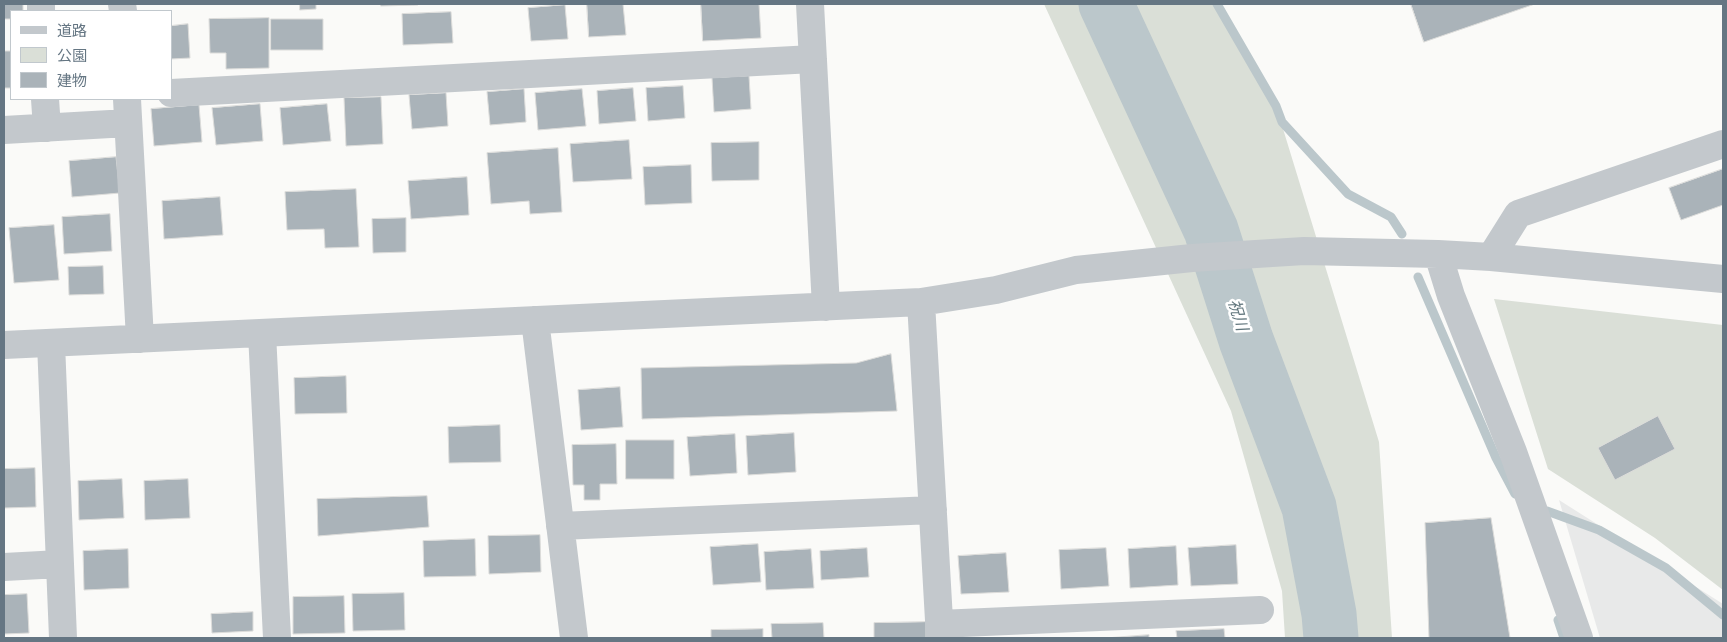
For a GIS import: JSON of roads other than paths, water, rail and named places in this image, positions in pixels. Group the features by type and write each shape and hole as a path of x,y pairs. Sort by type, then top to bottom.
{"street":[{"path":"810,4 826,307"},
{"path":"172,93 813,59"},
{"path":"46,100 47,128"},
{"path":"4,130 47,128 127,111 140,339"},
{"path":"1490,257 1518,214 1723,144"},
{"path":"4,345 921,302 996,290 1076,270 1192,258 1304,250 1490,257 1723,279"},
{"path":"1438,254 1451,296 1513,452 1579,638"},
{"path":"921,302 939,631 1260,610"},
{"path":"535,320 574,638"},
{"path":"262,333 277,638"},
{"path":"50,343 63,638"},
{"path":"560,526 933,510"},
{"path":"4,567 60,564"}],"waterway":[{"name":"祝川","path":"1106,4 1211,230 1246,340 1309,507 1329,614 1331,638"},
{"path":"1217,4 1276,106 1282,122 1348,194 1391,217 1402,234"},
{"path":"1418,277 1496,458 1515,494"},
{"path":"1547,511 1599,530 1666,568 1723,615"},
{"path":"1558,620 1564,638"}]}
